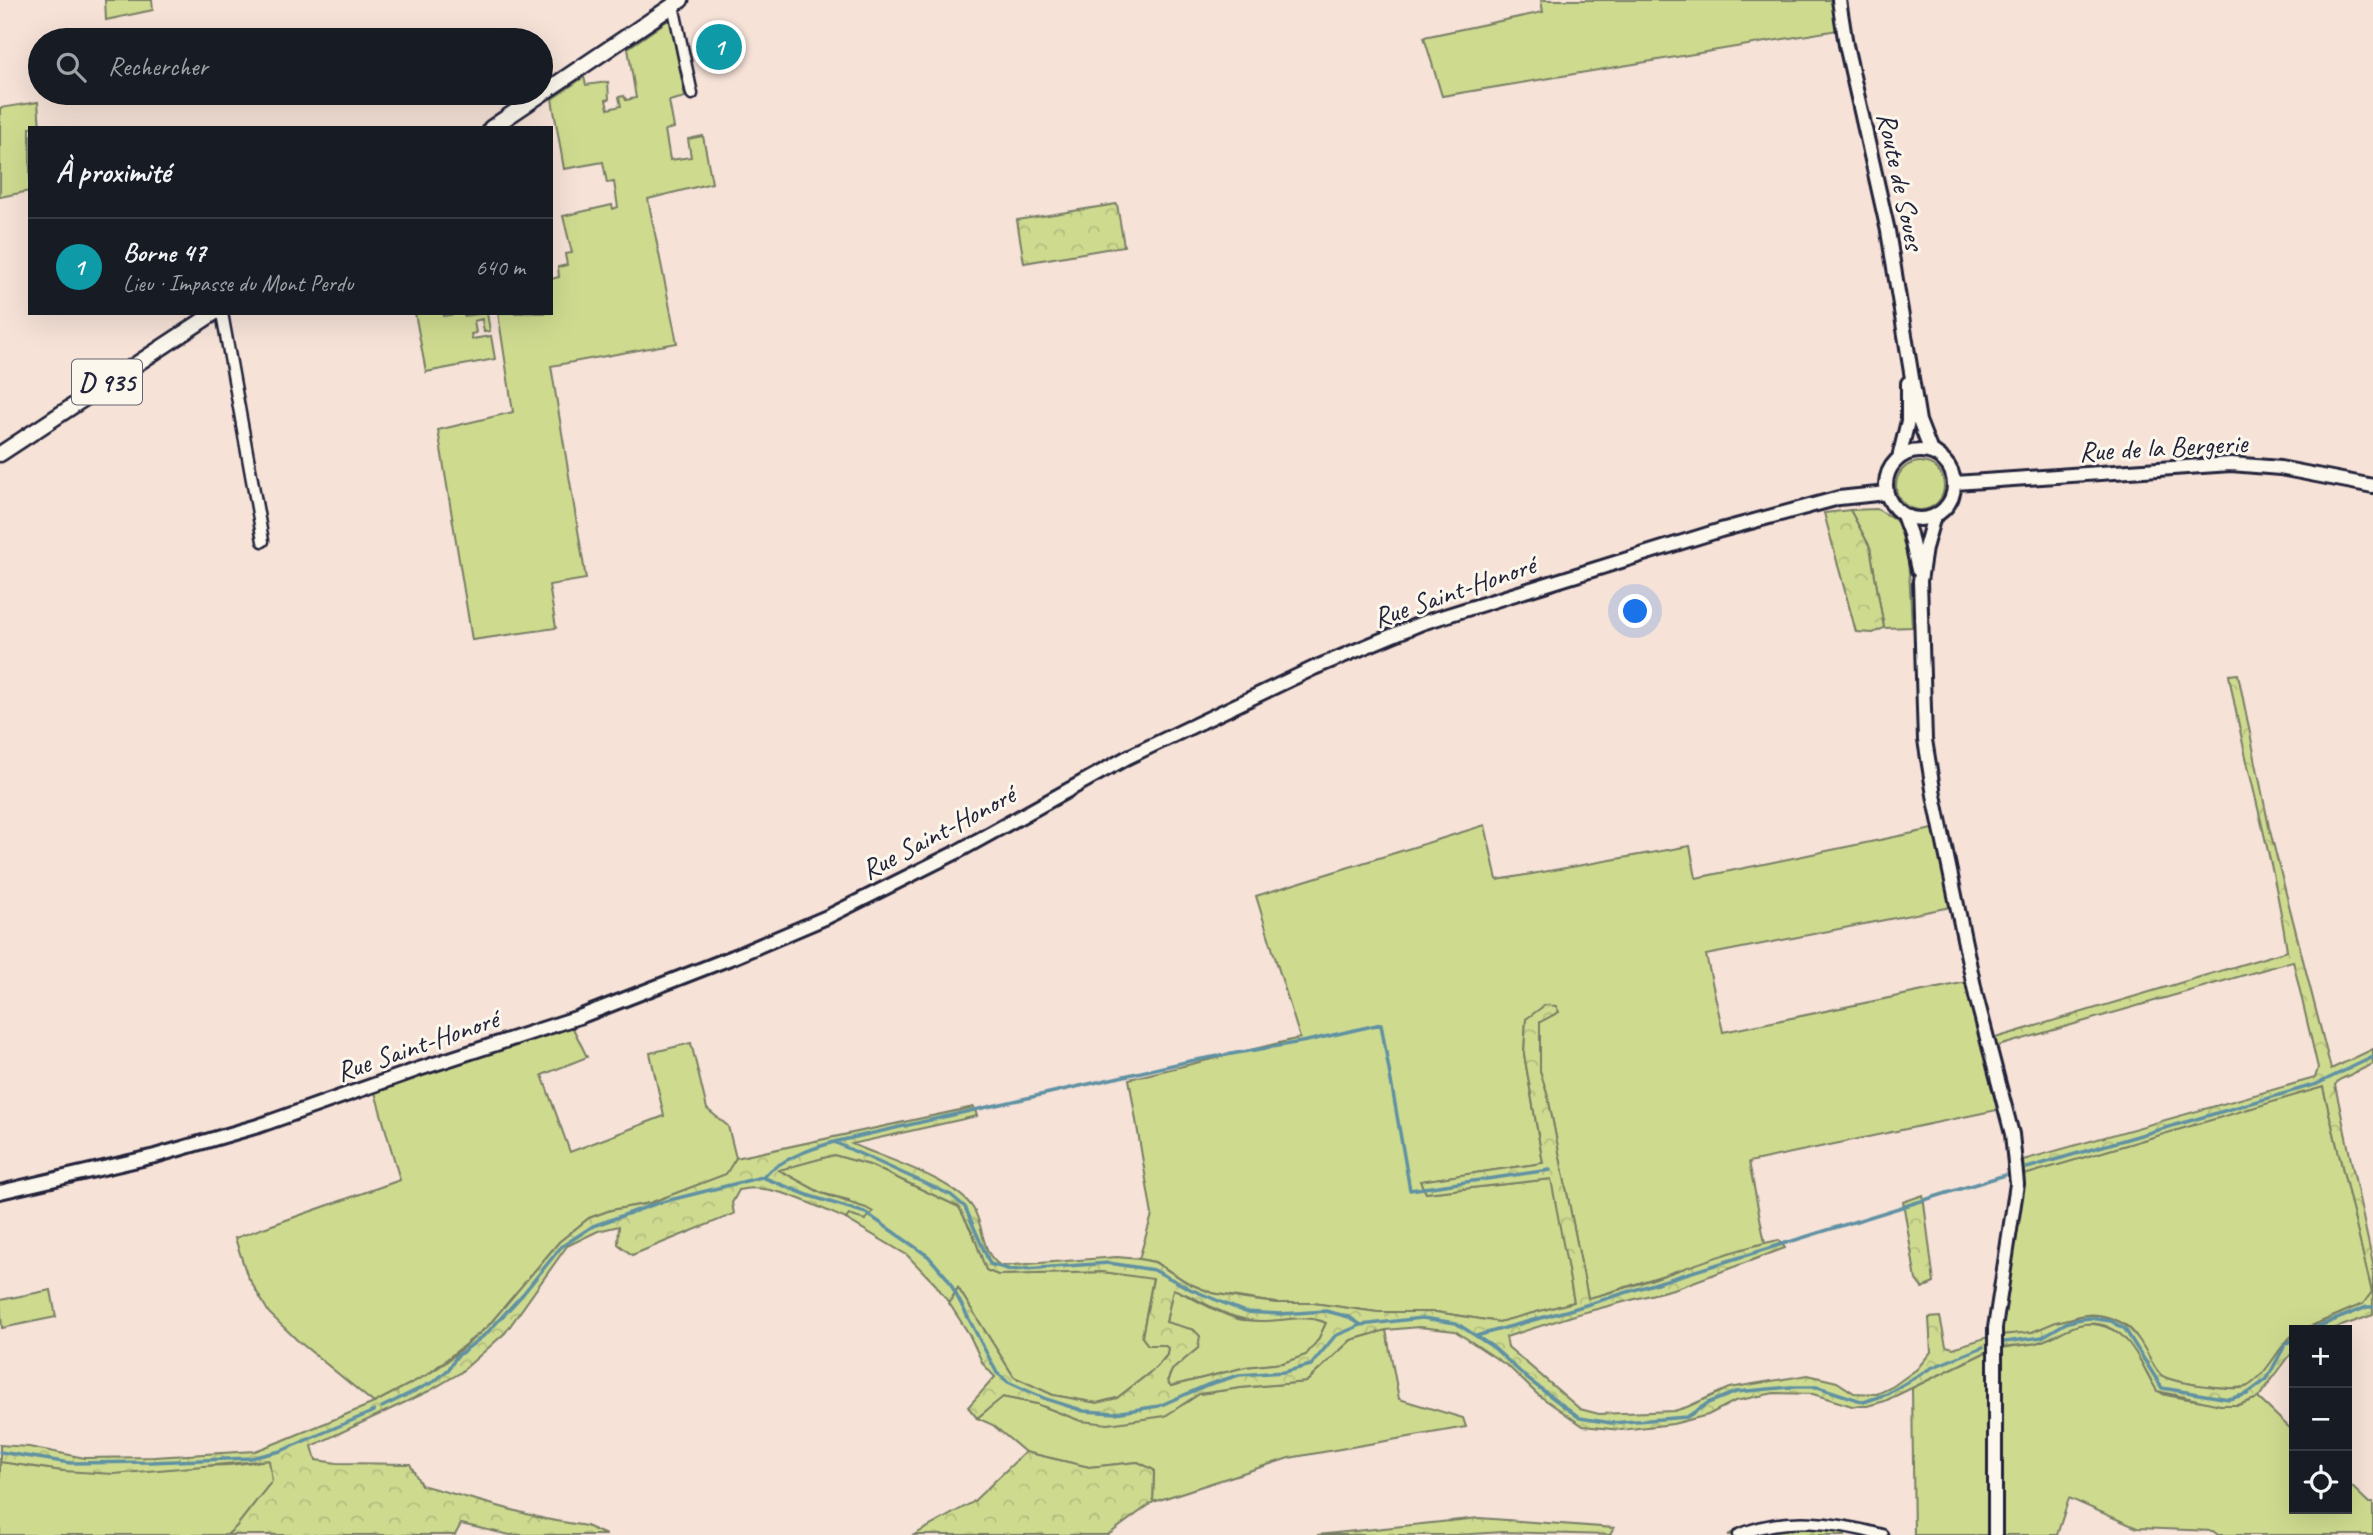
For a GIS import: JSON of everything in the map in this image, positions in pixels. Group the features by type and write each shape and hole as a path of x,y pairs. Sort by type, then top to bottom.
{"main road":[{"path":"553,86 677,3"},
{"path":"494,126 525,105"},
{"name":"D 935","path":"0,454 211,315"}],"street":[{"name":"Route de Soues","path":"1839,0 1846,45 1888,231 1910,373 1922,431 1930,449 1941,457"},
{"path":"677,3 692,94"},
{"path":"222,315 263,541"},
{"name":"Route de Soues","path":"1899,458 1908,421 1906,389 1910,373"},
{"path":"1934,516 1916,519 1903,515 1894,507 1887,493 1886,481 1891,466 1906,453 1929,451 1941,457 1951,469 1955,483 1951,500 1934,516 1920,581 1927,751 1976,996 2012,1134 2017,1184 1995,1328 1995,1535"},
{"name":"Rue de la Bergerie","path":"1955,483 2231,464 2280,468 2373,486"},
{"name":"Rue Saint-Honoré","path":"0,1192 155,1156 258,1126 419,1069 579,1017 733,957 827,917 955,853 1128,757 1314,668 1422,623 1721,530 1839,498 1887,493"},
{"path":"1903,515 1920,581"},
{"path":"1739,1535 1756,1528 1814,1522 1882,1535"}],"green space":[{"path":"105,0 152,0 153,10 106,20"},
{"path":"1541,0 1833,0 1838,30 1442,96 1424,37 1543,12"},
{"path":"670,19 685,97 669,101 674,128 665,130 670,160 691,157 688,139 703,136 712,183 648,199 677,343 551,366 586,579 549,585 556,628 472,640 438,430 513,412 498,315 553,315 553,278 559,277 558,267 567,265 565,254 572,253 563,216 612,205 613,209 618,207 614,182 607,183 603,162 564,169 553,98 584,77 586,85 608,82 608,109 621,106 619,97 624,96 626,100 636,98 628,48"},
{"path":"28,104 38,105 40,126 28,126 28,191 0,197 0,108"},
{"path":"1117,204 1124,246 1024,263 1017,220"},
{"path":"415,315 487,315 490,331 484,332 482,319 474,321 476,333 471,334 472,339 491,336 495,359 426,372"},
{"path":"1920,462 1937,469 1944,486 1937,503 1920,510 1903,503 1896,486 1903,469"},
{"path":"1877,509 1896,521 1905,541 1912,627 1884,628 1870,547 1850,510"},
{"path":"1850,510 1870,547 1884,628 1873,633 1856,632 1824,513"},
{"path":"2238,674 2269,827 2331,1069 2373,1049 2373,1064 2339,1080 2335,1085 2373,1264 2373,1315 2344,1325 2314,1325 2363,1304 2372,1292 2323,1087 2024,1175 2023,1160 2315,1078 2318,1068 2293,961 1995,1047 1992,1039 2287,951 2275,882 2229,675"},
{"path":"1485,825 1497,880 1690,846 1696,878 1933,829 1951,907 1706,955 1723,1032 1967,982 1997,1110 1749,1162 1765,1243 1588,1299 1548,1097 1540,1071 1540,1022 1526,1019 1524,1054 1543,1163 1421,1181 1426,1193 1552,1179 1574,1302 1499,1322 1436,1312 1377,1312 1313,1303 1276,1303 1212,1293 1190,1284 1155,1262 1139,1259 1152,1215 1129,1079 1300,1038 1256,896"},
{"path":"1545,1005 1556,1006 1559,1012 1540,1022 1540,1071 1548,1097 1588,1298 1755,1246 1779,1240 1785,1248 1677,1288 1578,1314 1506,1337 1508,1347 1580,1409 1599,1414 1674,1411 1729,1388 1808,1375 1837,1382 1854,1393 1877,1394 1917,1369 1931,1352 1929,1318 1940,1317 1946,1346 1953,1348 1988,1337 1988,1351 1885,1401 1867,1406 1852,1406 1813,1394 1774,1393 1735,1401 1708,1415 1673,1424 1621,1430 1583,1426 1537,1394 1509,1367 1455,1331 1419,1327 1386,1330 1351,1340 1306,1382 1199,1394 1165,1416 1108,1424 1081,1421 1037,1404 1003,1397 977,1418 968,1407 995,1377 983,1364 969,1334 949,1303 958,1288 1014,1377 1053,1395 1097,1403 1117,1398 1157,1367 1167,1355 1168,1348 1164,1345 1148,1345 1142,1337 1153,1279 1103,1272 998,1275 986,1270 974,1236 959,1207 870,1165 834,1155 779,1170 821,1193 873,1212 865,1220 849,1215 846,1219 779,1192 751,1188 739,1190 732,1203 734,1214 632,1255 618,1244 619,1226 598,1231 567,1246 505,1333 460,1373 429,1391 312,1446 316,1460 337,1463 410,1464 421,1485 545,1519 586,1526 606,1535 510,1535 461,1524 455,1535 227,1535 272,1481 269,1460 114,1474 63,1471 0,1462 0,1445 29,1447 85,1458 255,1451 374,1403 445,1363 488,1326 559,1242 589,1218 611,1210 650,1203 726,1174 736,1158 974,1107 977,1116 852,1144 935,1179 964,1197 977,1215 989,1254 1001,1266 1117,1257 1139,1259 1154,1262 1190,1284 1212,1293 1245,1299 1276,1303 1313,1303 1377,1312 1436,1312 1499,1322 1574,1302 1551,1179 1426,1193 1420,1181 1543,1163 1524,1054 1526,1019","holes":["1173,1289 1225,1313 1247,1320 1302,1318 1326,1323 1318,1340 1306,1355 1283,1363 1246,1367 1171,1386 1167,1381 1172,1370 1198,1348 1200,1336 1194,1330 1166,1322"]},
{"path":"571,1024 587,1057 542,1075 570,1152 664,1116 650,1053 691,1043 707,1109 728,1126 736,1158 727,1174 650,1203 611,1210 589,1218 559,1242 488,1326 427,1375 374,1403 297,1340 269,1313 247,1275 235,1238 400,1180 374,1089"},
{"path":"2323,1087 2372,1292 2363,1304 2314,1325 2289,1325 2289,1339 2262,1375 2249,1386 2242,1388 2204,1386 2161,1375 2148,1358 2135,1333 2118,1321 2095,1314 2042,1330 2001,1335 2024,1175"},
{"path":"834,1155 870,1165 959,1207 974,1236 986,1270 998,1275 1103,1272 1153,1278 1142,1337 1148,1345 1164,1345 1168,1348 1167,1355 1157,1367 1117,1398 1097,1403 1053,1395 1014,1377 958,1288 949,1303 907,1255 846,1219 849,1200 821,1193 778,1170"},
{"path":"1923,1195 1934,1283 1922,1288 1916,1280 1903,1202"},
{"path":"1173,1288 1208,1307 1243,1320 1307,1318 1326,1323 1318,1340 1306,1355 1283,1363 1246,1367 1171,1386 1167,1382 1172,1370 1198,1348 1166,1322"},
{"path":"51,1290 56,1317 2,1328 0,1300"},
{"path":"2086,1315 2106,1317 2122,1323 2135,1334 2160,1374 2188,1383 2241,1388 2248,1386 2261,1375 2289,1339 2289,1357 2258,1398 2237,1405 2220,1405 2157,1391 2130,1344 2111,1328 2098,1324 2078,1325 2045,1340 2002,1347 1998,1351 2001,1335 2032,1332 2056,1322"},
{"path":"2084,1323 2117,1331 2130,1343 2154,1385 2163,1394 2234,1405 2258,1398 2289,1427 2289,1514 2352,1514 2352,1487 2369,1503 2373,1503 2373,1535 2218,1535 2213,1531 2137,1528 2069,1498 2057,1535 2000,1535 1998,1351 2040,1342"},
{"path":"1386,1330 1399,1399 1463,1418 1466,1427 1289,1458 1153,1502 1154,1470 1138,1462 1089,1467 1025,1452 993,1425 977,1418 1002,1397 1037,1404 1081,1421 1184,1404 1199,1394 1306,1382 1351,1340"},
{"path":"1988,1351 1991,1535 1914,1535 1912,1388"},
{"path":"1025,1452 1089,1467 1138,1462 1154,1470 1153,1502 1108,1535 914,1535 973,1502"},
{"path":"270,1460 272,1481 227,1535 0,1535 0,1462 63,1471 229,1465"},
{"path":"1479,1518 1614,1528 1610,1535 1502,1532 1458,1535 1317,1535"},
{"path":"1789,1519 1849,1523 1845,1535 1728,1535 1739,1529"}],"waterway":[{"path":"834,1142 1190,1061 1307,1041 1381,1024 1410,1190 1550,1170"},
{"path":"2027,1168 2317,1084 2373,1057"},
{"path":"762,1177 796,1156 834,1142 951,1195 965,1207 990,1264 1011,1270 1109,1263 1154,1270 1190,1289 1245,1312 1281,1314 1326,1311 1349,1317 1361,1325"},
{"path":"1476,1336 1573,1309 2005,1175"},
{"path":"382,1407 435,1381 449,1369 456,1357 487,1333 523,1294 561,1247 593,1226 658,1203 762,1177 810,1196 866,1213 928,1256 948,1279 997,1373 1008,1382 1046,1399 1084,1411 1115,1413 1159,1406 1207,1385 1239,1375 1284,1372 1311,1365 1335,1336 1361,1325 1422,1318 1456,1323 1493,1347 1529,1380 1580,1418 1611,1423 1687,1417 1708,1403 1736,1392 1790,1387 1818,1387 1864,1402 1887,1394 1931,1368 1983,1347"},
{"path":"2322,1325 2373,1307"},
{"path":"2005,1342 2042,1337 2076,1320 2089,1318 2111,1321 2125,1329 2162,1388 2229,1399 2247,1394 2267,1379 2289,1342"},
{"path":"0,1452 70,1463 251,1458 281,1451 374,1411"}],"place":[{"name":"Borne 47","path":"719,47"}]}
